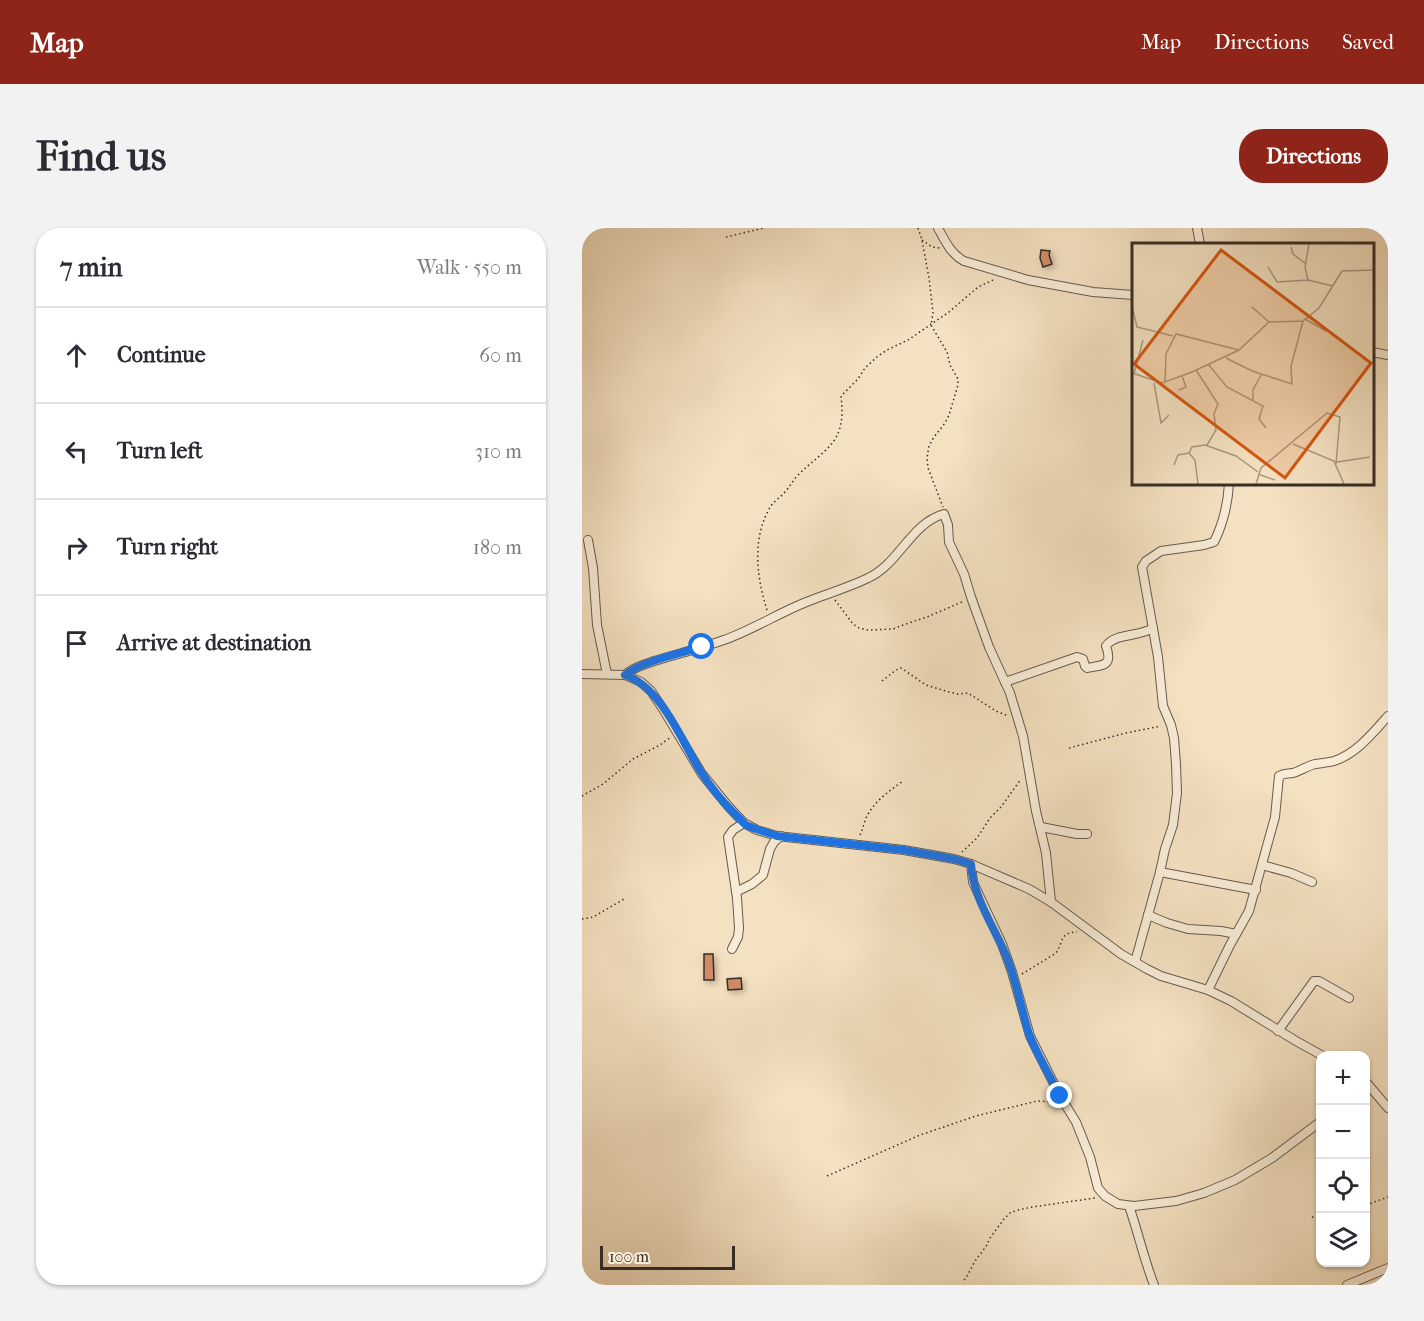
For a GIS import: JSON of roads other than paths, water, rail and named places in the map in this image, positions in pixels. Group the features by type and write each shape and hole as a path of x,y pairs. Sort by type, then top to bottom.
{"street":[{"path":"938,228 950,249 963,261 1028,280 1093,292 1132,295"},
{"path":"1197,228 1200,243"},
{"path":"1373,351 1388,355"},
{"path":"1135,962 1176,807 1176,764 1171,724 1163,706 1158,657 1142,565 1161,551 1214,542 1222,522 1229,484"},
{"path":"625,675 643,665 752,629 787,610 875,574 889,564 910,538 928,522 944,514 948,525 949,542 964,574 989,647 1019,721 1046,853 1051,902"},
{"path":"588,540 593,568 597,625 607,674"},
{"path":"1005,682 1077,657 1083,659 1087,668 1103,665 1110,659 1106,646 1111,640 1142,634 1153,628"},
{"path":"582,674 625,675 641,682 651,691 702,774 717,794 744,823 757,830 780,836 904,850 971,864 1029,889 1051,902 1121,954 1147,969 1161,976 1208,990 1231,1001 1316,1052"},
{"path":"1208,990 1249,911 1275,817 1280,775 1294,773 1313,765 1329,763 1341,758 1371,735 1388,716"},
{"path":"732,949 738,937 739,928 728,837 733,830 744,823"},
{"path":"1041,827 1087,834"},
{"path":"736,892 763,876 770,849 780,836"},
{"path":"971,864 975,888 1002,944 1015,980 1030,1036 1080,1133 1090,1157 1098,1188 1104,1196 1118,1204 1129,1206 1190,1198 1235,1180 1272,1158 1316,1125"},
{"path":"1262,865 1312,882"},
{"path":"1160,872 1256,890"},
{"path":"1148,915 1188,929 1236,934"},
{"path":"1278,1031 1314,981 1319,981 1349,998"},
{"path":"1370,1088 1388,1108"},
{"path":"1129,1206 1154,1285"},
{"path":"1347,1285 1388,1268"}]}
